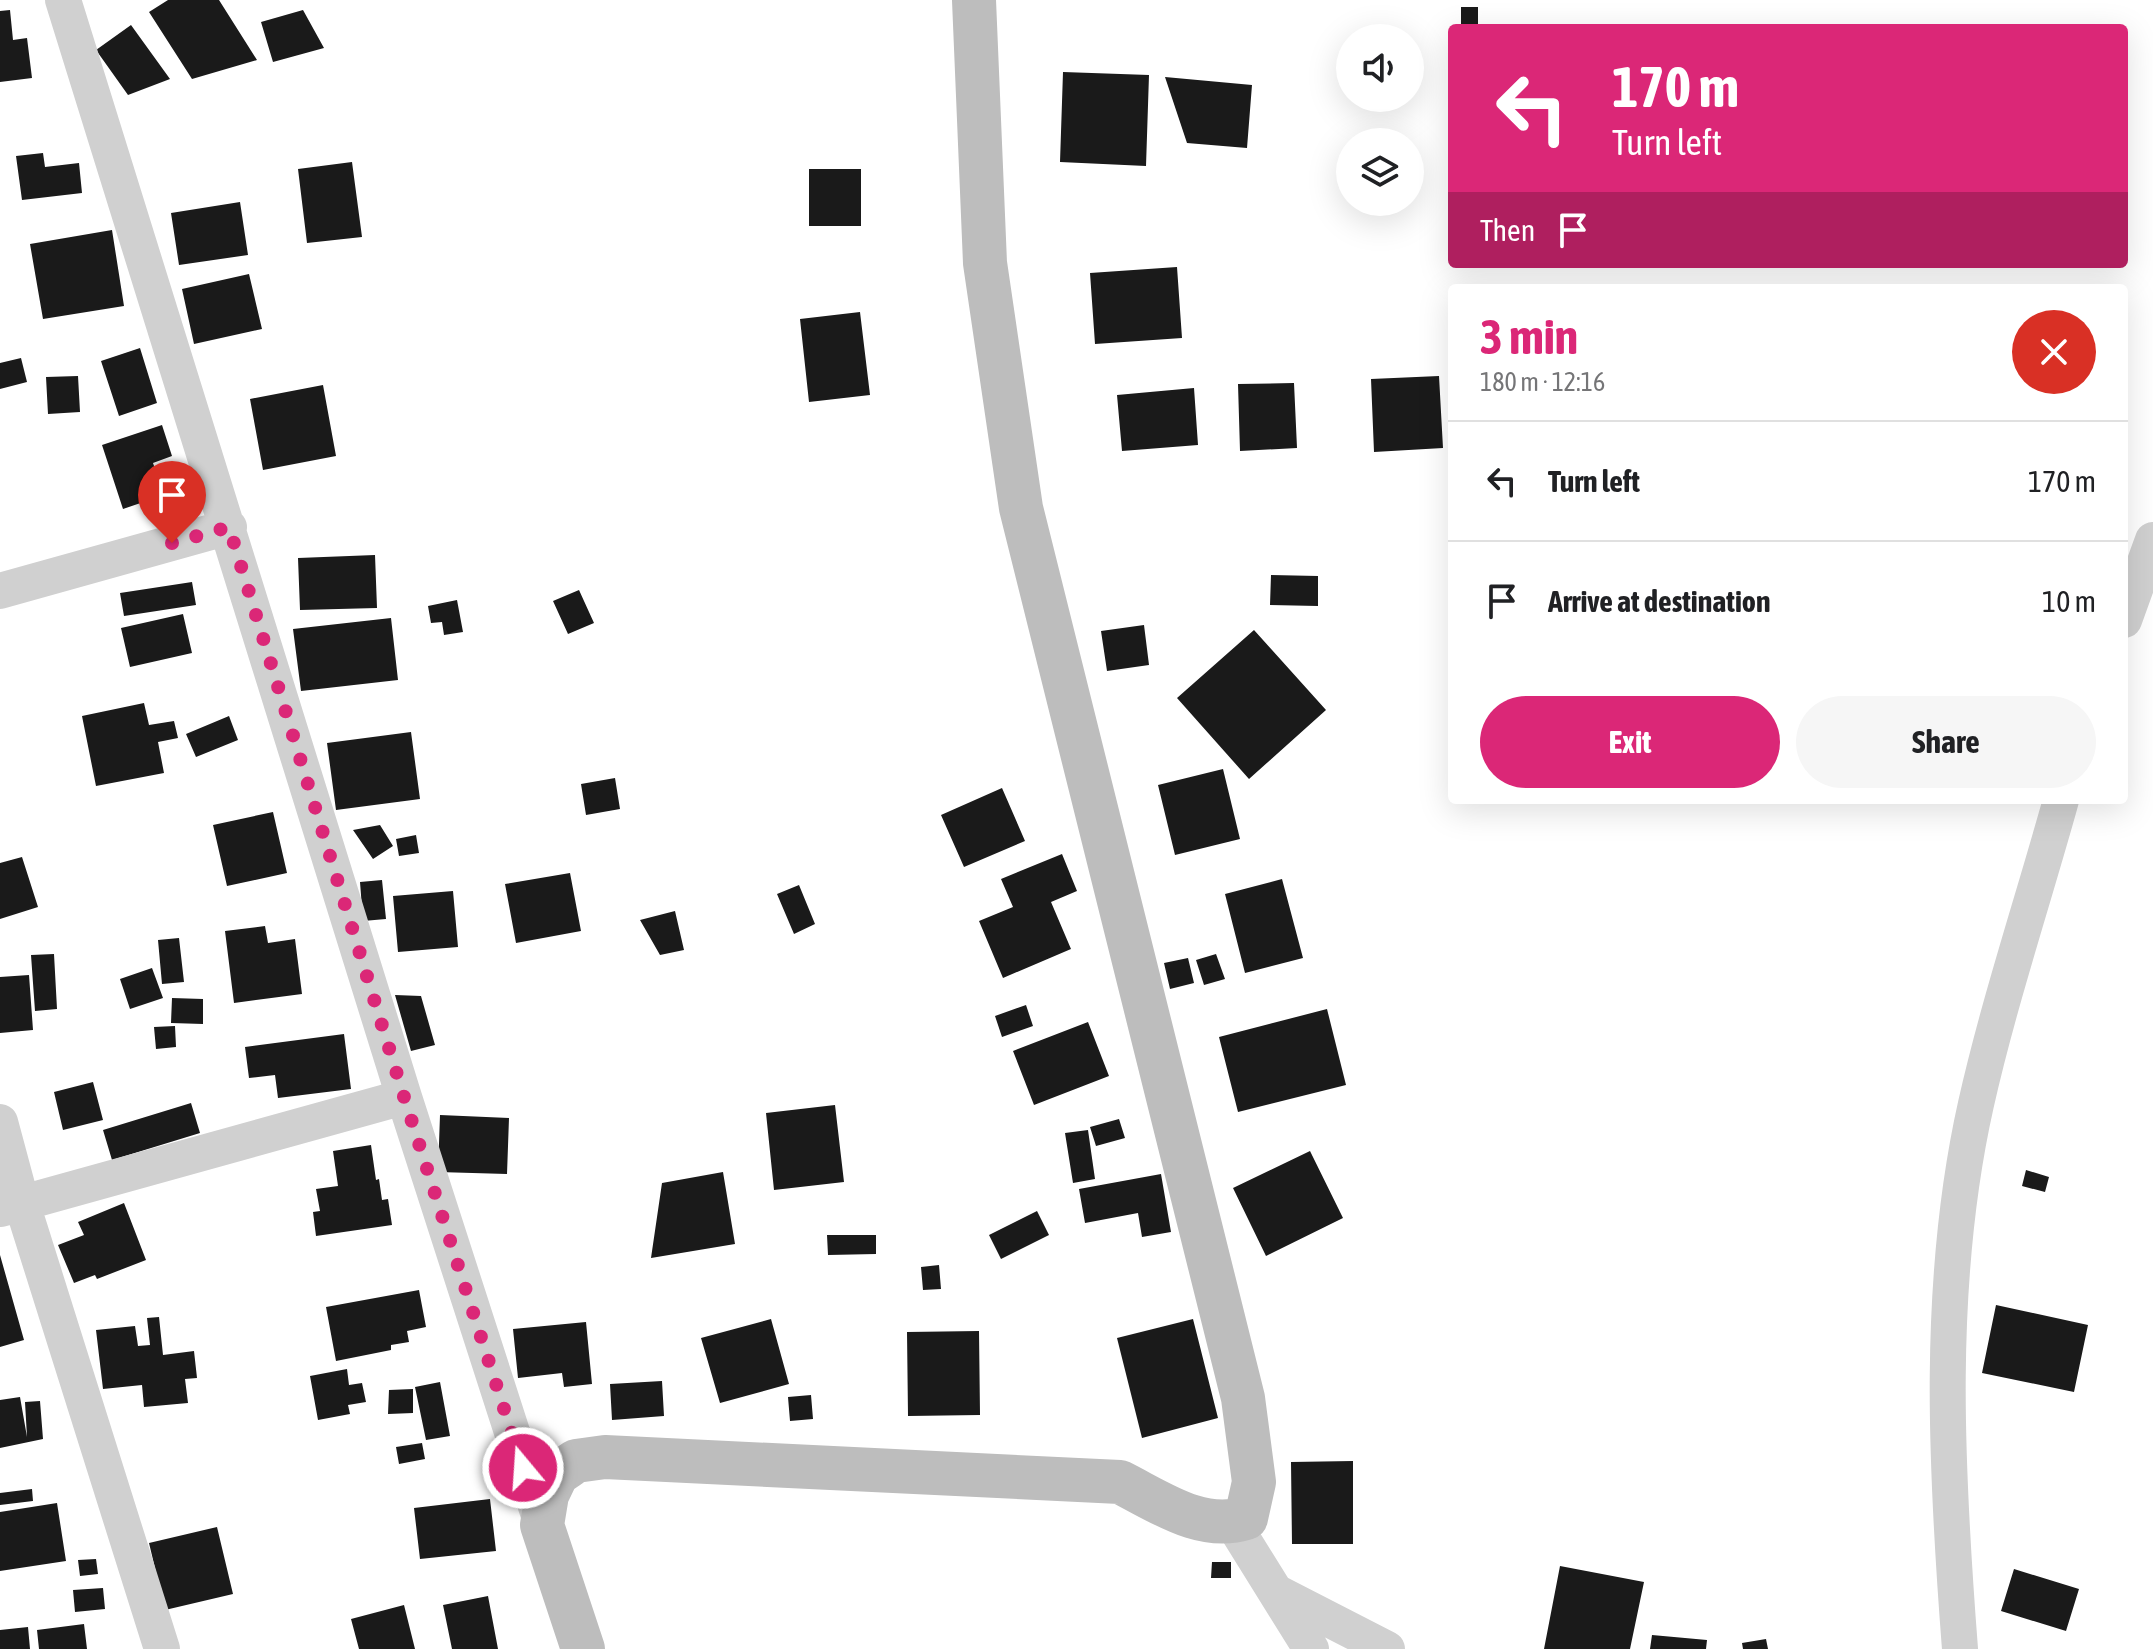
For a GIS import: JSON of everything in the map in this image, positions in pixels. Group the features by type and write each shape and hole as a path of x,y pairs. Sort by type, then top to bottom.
{"main road":[{"path":"583,1649 542,1525 547,1495 557,1474 576,1461 605,1457 1120,1482 1191,1517 1212,1523 1246,1518 1254,1482 1243,1398 1021,508 985,263 974,0"}],"street":[{"path":"63,0 404,1097 542,1525"},
{"path":"0,591 229,527"},
{"path":"2128,609 2153,540"},
{"path":"1960,1649 1949,1501 1950,1294 1959,1205 1976,1105 2060,804"},
{"path":"11,1207 404,1097"},
{"path":"0,1122 11,1207 162,1649"},
{"path":"1232,1522 1311,1649"},
{"path":"1273,1591 1387,1649"}],"building":[{"path":"168,0 219,0 257,60 192,79 149,12"},
{"path":"1461,7 1478,7 1478,24 1461,24"},
{"path":"10,10 13,40 27,38 32,78 0,82 0,11"},
{"path":"303,10 324,48 273,62 261,22"},
{"path":"131,25 170,79 128,95 96,50"},
{"path":"1063,72 1149,75 1146,166 1060,162"},
{"path":"1165,77 1252,85 1247,148 1187,143"},
{"path":"43,153 45,167 79,163 82,193 22,200 16,156"},
{"path":"352,162 362,237 307,243 298,169"},
{"path":"809,169 861,169 861,226 809,226"},
{"path":"240,202 248,255 179,265 171,213"},
{"path":"112,230 124,306 43,319 30,244"},
{"path":"1177,267 1182,338 1095,344 1090,273"},
{"path":"249,274 262,329 194,344 182,289"},
{"path":"860,312 870,395 809,402 800,319"},
{"path":"140,348 157,403 119,416 101,361"},
{"path":"21,358 27,382 0,389 0,363"},
{"path":"78,376 80,412 48,414 46,377"},
{"path":"1439,376 1443,448 1374,452 1371,379"},
{"path":"1294,383 1297,448 1240,451 1238,384"},
{"path":"323,385 336,456 263,470 250,399"},
{"path":"1194,388 1198,445 1122,451 1117,395"},
{"path":"162,425 172,456 153,463 164,495 123,509 102,445"},
{"path":"375,555 377,608 300,610 298,558"},
{"path":"1271,575 1318,576 1318,606 1270,605"},
{"path":"192,582 196,605 124,616 120,593"},
{"path":"579,590 594,623 568,634 553,601"},
{"path":"457,600 463,632 444,635 442,622 431,623 428,606"},
{"path":"183,614 192,653 130,667 121,628"},
{"path":"391,618 398,680 301,691 293,629"},
{"path":"1144,625 1149,665 1107,671 1101,631"},
{"path":"1254,630 1326,710 1249,779 1177,698"},
{"path":"144,703 149,725 174,721 178,738 158,742 164,773 96,786 82,716"},
{"path":"229,716 238,740 196,757 186,734"},
{"path":"411,732 420,799 336,810 327,743"},
{"path":"1223,769 1240,839 1175,855 1158,785"},
{"path":"615,778 620,809 586,815 581,784"},
{"path":"1002,788 1025,841 964,867 941,815"},
{"path":"273,812 287,873 227,886 213,825"},
{"path":"380,825 393,846 373,859 353,830"},
{"path":"416,835 419,853 399,856 396,839"},
{"path":"1062,854 1077,891 1051,902 1071,949 1003,978 979,921 1013,907 1001,879"},
{"path":"22,857 38,907 0,919 0,863"},
{"path":"570,873 581,931 516,943 505,884"},
{"path":"1282,879 1303,958 1245,973 1225,894"},
{"path":"382,880 386,919 363,921 360,882"},
{"path":"799,885 815,924 794,934 777,894"},
{"path":"453,891 458,947 398,952 393,896"},
{"path":"675,911 684,950 660,955 640,920"},
{"path":"265,926 268,943 295,939 302,994 234,1003 225,931"},
{"path":"179,938 184,982 162,984 158,940"},
{"path":"54,954 57,1009 35,1011 31,955"},
{"path":"1216,954 1225,979 1204,985 1196,960"},
{"path":"1188,958 1194,983 1170,989 1164,963"},
{"path":"152,968 163,998 130,1009 120,979"},
{"path":"29,975 33,1030 0,1033 0,977"},
{"path":"395,995 421,996 435,1045 411,1051"},
{"path":"172,998 203,999 203,1024 171,1023"},
{"path":"1026,1005 1033,1026 1002,1037 995,1016"},
{"path":"1327,1009 1346,1085 1238,1112 1219,1037"},
{"path":"1088,1022 1109,1076 1034,1105 1013,1051"},
{"path":"175,1026 176,1047 156,1049 154,1027"},
{"path":"344,1034 351,1089 278,1098 275,1075 249,1078 245,1047"},
{"path":"93,1082 103,1120 63,1130 54,1092"},
{"path":"191,1103 200,1133 112,1160 103,1130"},
{"path":"835,1105 844,1182 774,1190 766,1113"},
{"path":"440,1115 509,1118 507,1174 438,1172"},
{"path":"1119,1119 1125,1138 1096,1146 1090,1127"},
{"path":"1088,1130 1095,1179 1073,1183 1065,1133"},
{"path":"371,1145 376,1180 379,1179 382,1200 388,1199 392,1225 316,1236 313,1212 320,1211 316,1189 338,1186 333,1151"},
{"path":"1310,1151 1343,1218 1266,1256 1233,1188"},
{"path":"2026,1170 2049,1177 2045,1192 2022,1186"},
{"path":"723,1172 735,1244 651,1258 662,1183"},
{"path":"1161,1174 1171,1232 1142,1237 1138,1213 1085,1223 1079,1189"},
{"path":"124,1203 146,1260 97,1279 95,1275 74,1283 58,1245 84,1235 78,1222"},
{"path":"1037,1211 1049,1235 1001,1259 989,1235"},
{"path":"827,1235 876,1235 876,1254 828,1255"},
{"path":"0,1255 24,1340 0,1347"},
{"path":"939,1265 941,1289 923,1290 921,1267"},
{"path":"419,1290 426,1327 407,1331 409,1342 391,1345 391,1350 336,1361 326,1307"},
{"path":"1996,1305 2088,1325 2074,1392 1982,1373"},
{"path":"159,1317 163,1355 194,1351 197,1378 185,1379 188,1403 144,1407 142,1385 103,1389 96,1330 135,1326 138,1346 150,1345 147,1318"},
{"path":"771,1319 789,1384 720,1403 701,1338"},
{"path":"1193,1319 1218,1418 1142,1438 1117,1338"},
{"path":"586,1322 592,1384 564,1387 562,1373 518,1378 513,1329"},
{"path":"979,1331 980,1415 908,1416 907,1332"},
{"path":"347,1369 349,1385 362,1383 366,1402 348,1405 350,1414 318,1420 310,1376"},
{"path":"662,1381 664,1416 612,1420 610,1384"},
{"path":"440,1382 450,1436 426,1440 415,1387"},
{"path":"413,1389 413,1413 388,1414 389,1390"},
{"path":"811,1395 813,1419 790,1421 788,1397"},
{"path":"20,1397 27,1437 25,1402 40,1401 43,1439 0,1448 0,1400"},
{"path":"422,1443 425,1459 399,1464 396,1447"},
{"path":"1353,1461 1353,1544 1292,1544 1291,1462"},
{"path":"32,1489 33,1501 0,1505 0,1493"},
{"path":"490,1499 496,1551 420,1559 414,1508"},
{"path":"57,1503 66,1561 0,1571 0,1512"},
{"path":"217,1527 233,1594 165,1610 149,1543"},
{"path":"96,1559 98,1574 80,1576 78,1560"},
{"path":"1212,1562 1231,1562 1231,1578 1211,1578"},
{"path":"1560,1566 1644,1582 1630,1649 1544,1649"},
{"path":"2014,1569 2079,1589 2066,1631 2001,1611"},
{"path":"103,1588 105,1609 75,1612 73,1590"},
{"path":"488,1596 498,1649 452,1649 443,1605"},
{"path":"404,1605 415,1649 359,1649 351,1619"},
{"path":"84,1624 87,1649 39,1649 37,1630"},
{"path":"28,1627 30,1649 0,1649 0,1630"},
{"path":"1652,1635 1707,1640 1706,1649 1650,1649"},
{"path":"1766,1639 1768,1649 1743,1649 1742,1643"}],"route":[{"path":"172,543 229,527 404,1097 523,1468"}]}
